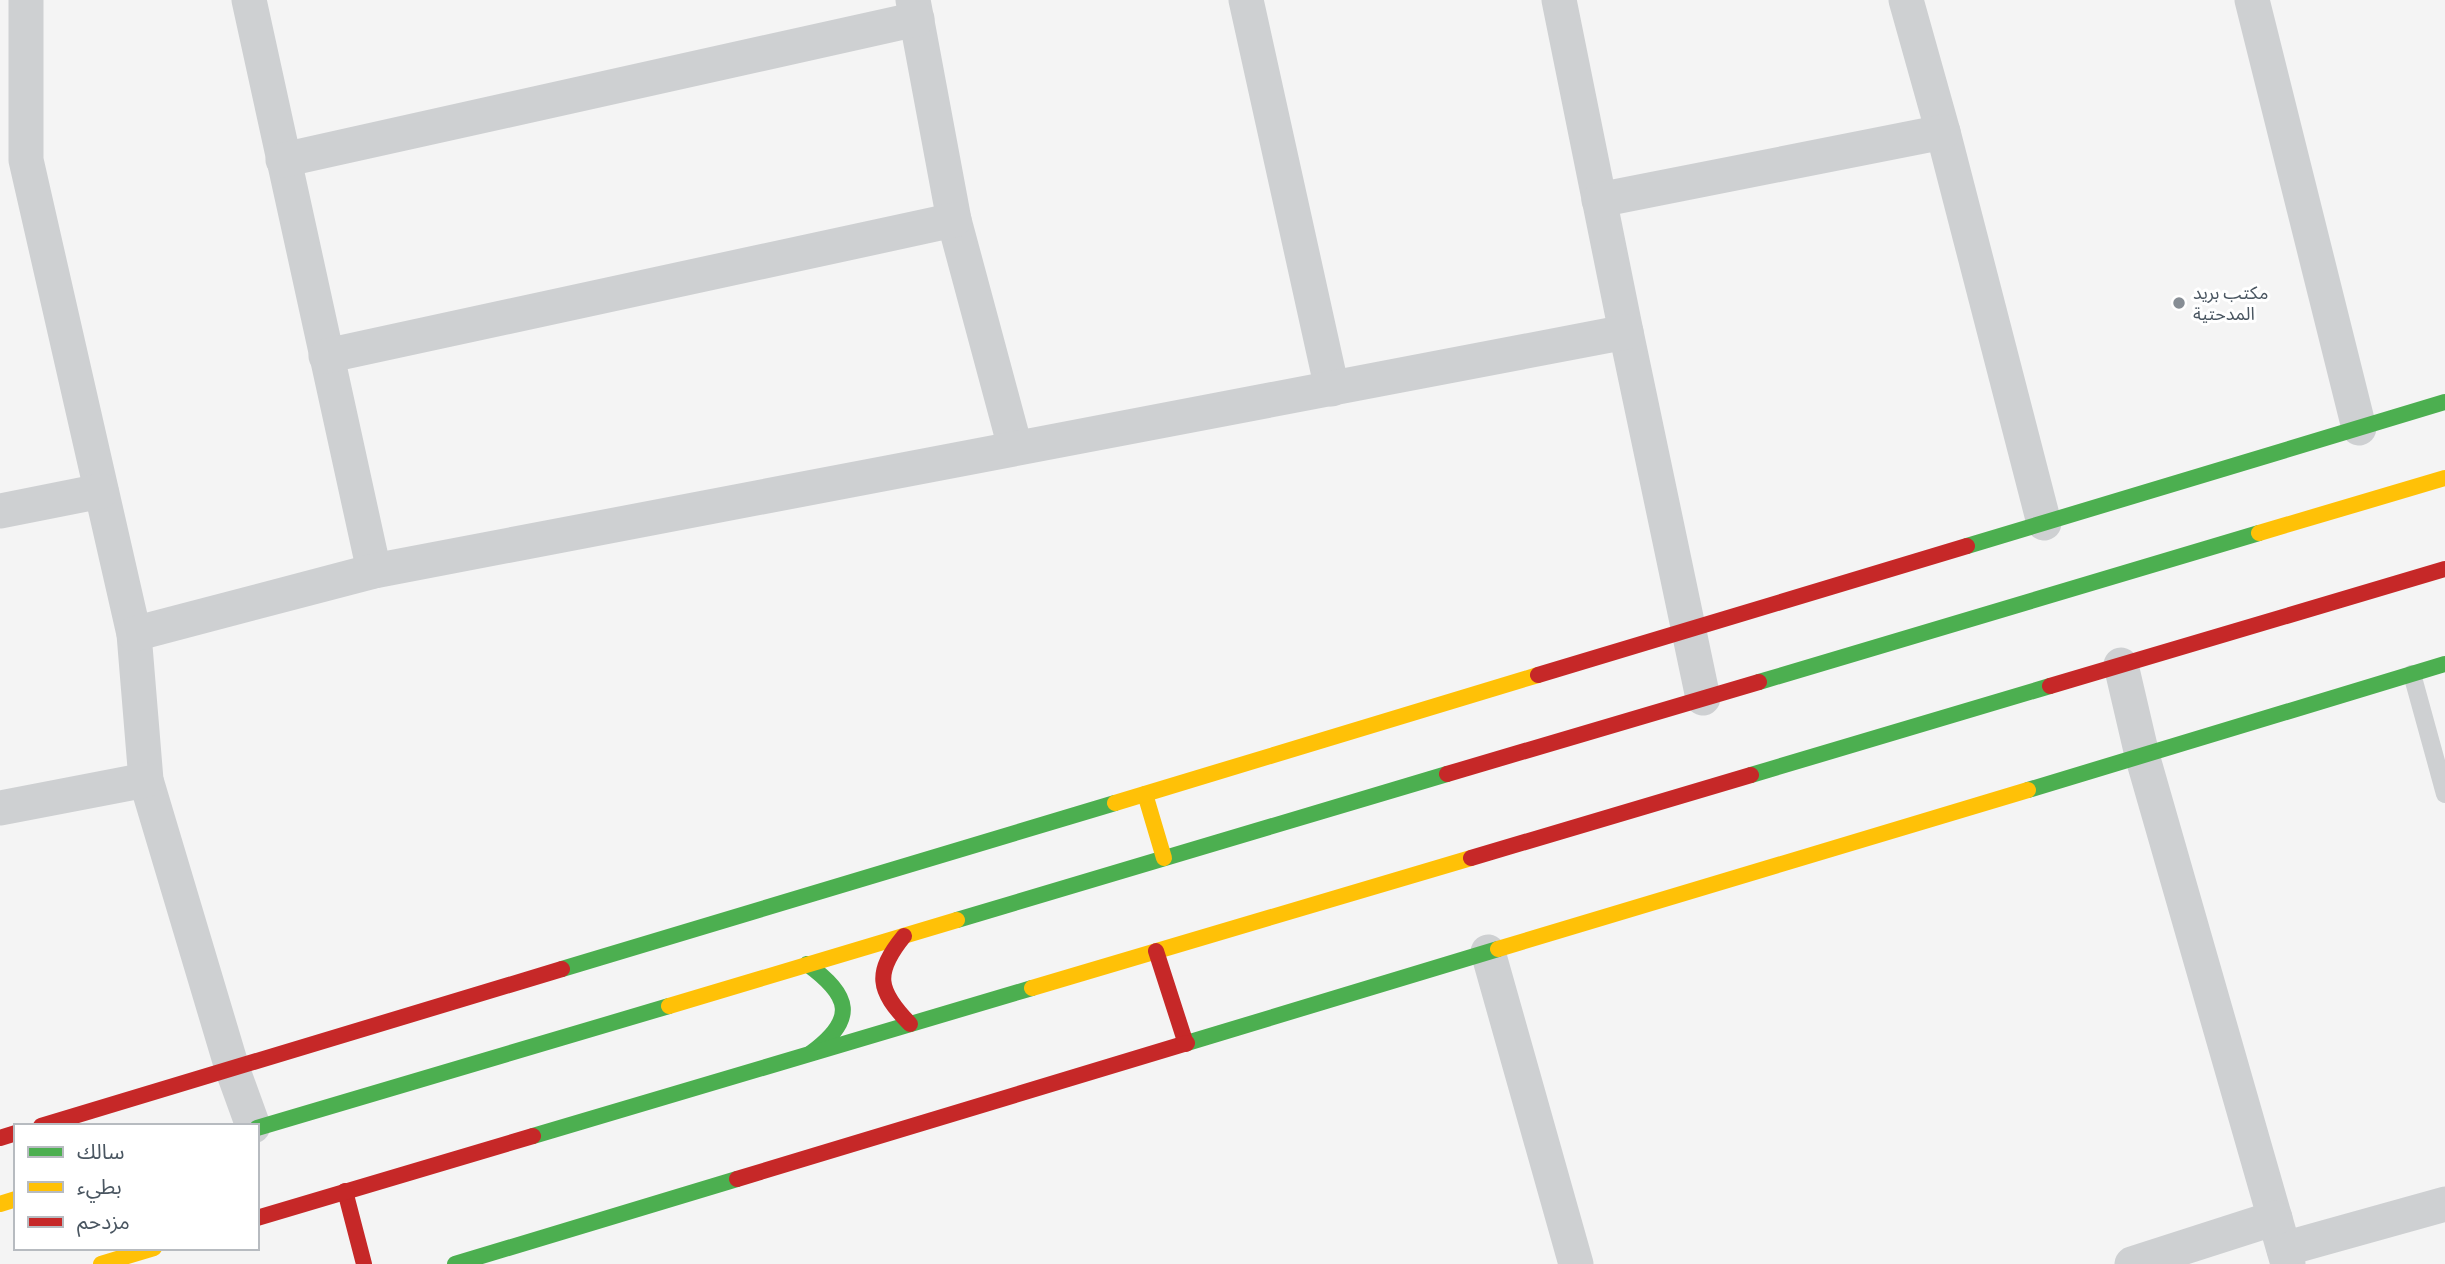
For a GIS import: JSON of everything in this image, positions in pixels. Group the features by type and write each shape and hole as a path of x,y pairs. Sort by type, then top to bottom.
{"main road":[{"path":"48,1124 2445,402"},
{"path":"259,1126 2443,477"},
{"path":"259,1216 2445,569"},
{"path":"455,1264 2445,664"},
{"path":"1145,793 1164,858"},
{"path":"904,936 890,952 882,969 883,989 892,1006 910,1024"},
{"path":"1156,951 1186,1044"},
{"path":"807,964 826,976 839,991 844,1010 839,1029 809,1054"},
{"path":"345,1191 364,1264"},
{"path":"101,1264 147,1250"}],"street":[{"path":"26,0 26,160 134,634 146,780 232,1068 254,1124"},
{"path":"249,0 374,571"},
{"path":"1246,0 1332,389"},
{"path":"1559,0 1703,698"},
{"path":"1906,0 2044,523"},
{"path":"2252,0 2359,428"},
{"path":"283,160 915,9 954,220 1015,447"},
{"path":"1599,200 1943,132"},
{"path":"326,356 954,220"},
{"path":"134,634 374,571 1626,332"},
{"path":"0,511 101,491"},
{"path":"2121,665 2142,755 2282,1244"},
{"path":"0,808 146,780"},
{"path":"1488,953 1576,1264"},
{"path":"2132,1264 2282,1244 2445,1204"}],"lane":[{"path":"2412,674 2445,794"}],"traffic: fast":[{"path":"1967,546 2445,402"},
{"path":"1759,682 2259,533"},
{"path":"2028,790 2445,664"},
{"path":"1751,775 2050,686"},
{"path":"957,920 1447,774"},
{"path":"562,969 1115,803"},
{"path":"1187,1043 1498,949"},
{"path":"807,964 833,987 843,1008 842,1018 836,1029 811,1053"},
{"path":"533,1136 1032,988"},
{"path":"259,1127 669,1006"},
{"path":"455,1264 737,1179"}],"traffic: slow":[{"path":"2259,533 2445,478"},
{"path":"1115,803 1538,675"},
{"path":"1498,949 2028,790"},
{"path":"1145,794 1164,858"},
{"path":"1032,988 1471,858"},
{"path":"669,1006 957,920"},
{"path":"0,1204 14,1200"},
{"path":"101,1264 147,1250"}],"traffic: jam":[{"path":"1538,675 1967,546"},
{"path":"2050,686 2445,569"},
{"path":"1447,774 1759,682"},
{"path":"1471,858 1751,775"},
{"path":"904,936 888,961 883,981 891,1001 910,1024"},
{"path":"1156,951 1186,1044"},
{"path":"48,1124 562,969"},
{"path":"737,1179 1187,1043"},
{"path":"0,1138 14,1134"},
{"path":"259,1217 533,1136"},
{"path":"345,1191 364,1264"}],"place":[{"name":"مكتب بريد المدحتية","path":"2179,303"}]}
